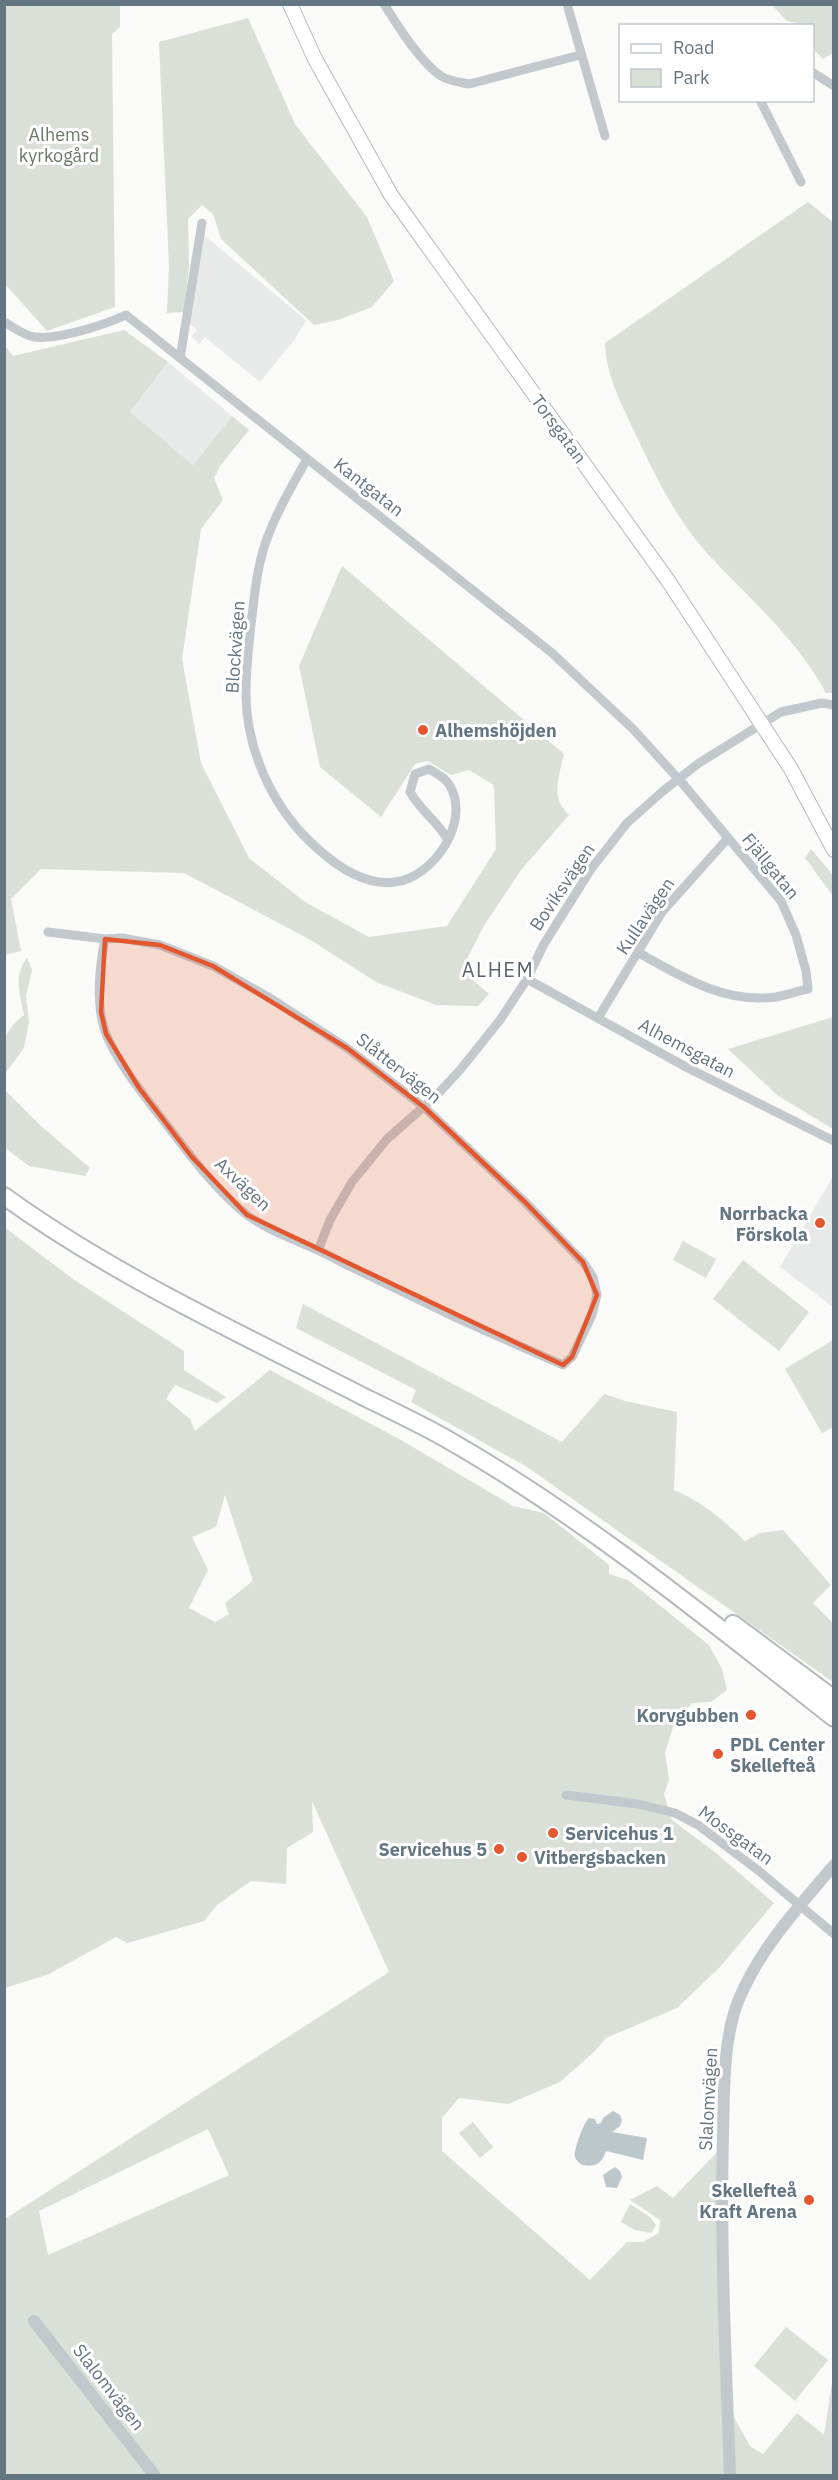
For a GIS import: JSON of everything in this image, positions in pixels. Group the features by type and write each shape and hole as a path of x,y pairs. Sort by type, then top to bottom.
{"highway":[{"path":"4,1184 94,1243 171,1287 412,1409 484,1449 609,1532 834,1699"},
{"path":"4,1196 103,1260 163,1294 442,1436 524,1485 634,1563 834,1718"}],"main road":[{"name":"Torsgatan","path":"290,4 315,59 391,195 669,582 791,769 834,850"}],"street":[{"path":"384,4 430,67 443,77 456,81 469,84 580,55"},
{"path":"567,4 605,135"},
{"path":"814,73 834,86"},
{"path":"761,102 801,182"},
{"path":"180,358 202,223"},
{"name":"Kantgatan","path":"4,322 33,337 68,334 126,315 552,653 633,729 678,779"},
{"name":"Blockvägen","path":"307,459 267,537 256,587 246,695 252,735 265,778 287,817 308,840 334,863 374,881 394,882 416,876 431,863 448,840 455,817 455,799 450,785 442,776 429,769 415,774 410,792 418,806 432,816 448,840"},
{"name":"Boviksvägen","path":"319,1248 330,1220 352,1182 387,1139 424,1107 482,1044 527,979 544,944 591,869 627,823 699,763 781,712 822,703 834,705"},
{"name":"Fjällgatan","path":"639,953 719,994 776,997 808,989 806,971 789,914 761,875 678,779"},
{"name":"Kullavägen","path":"598,1018 668,906 728,838"},
{"name":"Slåttervägen","path":"48,932 105,939 122,938 160,945 213,966 270,998 347,1048 424,1107 525,1202 584,1262 593,1277 597,1295 592,1315 572,1357 563,1365"},
{"name":"Axvägen","path":"105,939 101,961 101,1012 106,1034 139,1088 220,1189 248,1215 271,1229 319,1248 341,1262 452,1316 563,1365"},
{"name":"Alhemsgatan","path":"527,979 757,1104 834,1141"},
{"name":"Mossgatan","path":"566,1795 638,1804 675,1813 705,1830 800,1904 834,1934"},
{"name":"Slalomvägen","path":"730,2475 722,2195 729,2042 739,1999 760,1957 800,1904 834,1865"},
{"name":"Slalomvägen","path":"34,2321 155,2475"}],"highlighted area":[{"path":"105,939 160,945 213,966 347,1048 424,1107 525,1202 583,1262 597,1295 572,1357 563,1365 247,1215 191,1156 139,1088 106,1034 101,1012"}],"shaded area":[{"path":"205,236 306,320 295,339 260,382 205,337 199,344 191,336 197,330 189,323"},
{"path":"168,362 232,416 193,465 130,412"},
{"name":"Norrbacka Förskola","path":"832,1178 834,1179 833,1307 780,1267"},
{"path":"613,2111 620,2115 622,2120 620,2126 612,2132 647,2138 643,2160 606,2151 597,2164 582,2165 576,2159 575,2154 579,2137 587,2121 589,2118 595,2119 597,2124 601,2123 603,2118"},
{"path":"615,2167 620,2171 622,2177 617,2188 606,2187 603,2175"}],"green space":[{"name":"Alhems kyrkogård","path":"4,5 120,5 120,27 112,34 115,307 47,331 5,284"},
{"path":"772,5 833,5 833,53 823,59 814,50 814,24 787,21"},
{"path":"248,18 295,124 367,217 394,281 372,307 338,320 314,325 221,239 213,214 202,205 188,219 189,266 184,312 167,313 169,266 159,42"},
{"path":"808,202 834,223 834,693 826,693 786,636 705,551 683,523 657,477 619,398 608,366 605,343"},
{"path":"124,330 168,362 130,412 193,465 232,416 249,430 220,466 214,478 223,500 201,529 182,659 201,763 249,858 305,902 369,937 447,926 496,849 494,785 469,770 451,775 428,761 415,764 381,817 320,767 299,666 342,566 564,754 558,778 558,794 563,808 569,815 521,870 485,924 461,970 489,994 478,1006 436,1005 376,982 309,939 184,873 41,869 11,899 21,951 5,955 5,346 13,356"},
{"path":"811,849 833,875 833,896 805,858"},
{"path":"27,958 32,970 26,996 29,1022 24,1048 5,1074 5,1040 11,1028 24,1015 19,979"},
{"path":"834,1017 833,1129 777,1095 728,1049"},
{"path":"5,1090 41,1126 90,1168 85,1176 29,1166 5,1148"},
{"path":"4,1227 73,1279 184,1351 184,1370 226,1397 217,1403 175,1385 166,1399 190,1419 195,1431 270,1370 401,1440 513,1506 544,1513 609,1565 609,1574 628,1580 709,1645 722,1669 727,1690 711,1702 692,1703 674,1724 665,1753 669,1780 664,1794 672,1820 716,1853 774,1903 720,1967 677,2008 606,2038 594,2052 560,2082 508,2104 459,2098 442,2118 442,2151 590,2280 627,2242 643,2242 659,2233 660,2220 630,2200 657,2186 673,2198 723,2146 727,2405 750,2446 763,2454 797,2413 824,2435 833,2376 833,2475 5,2475 5,2219 389,1972 312,1801 313,1832 287,1848 286,1884 251,1881 217,1905 204,1921 127,1943 116,1937 49,1974 5,1988","holes":["225,1495 253,1581 225,1603 229,1614 215,1622 189,1608 208,1570 192,1537 216,1527","208,2129 229,2175 48,2255 39,2211"]},
{"path":"683,1241 716,1259 706,1278 673,1260"},
{"path":"743,1260 809,1312 779,1351 713,1299"},
{"path":"303,1304 562,1442 604,1394 677,1412 674,1490 712,1512 745,1541 760,1533 783,1530 831,1585 813,1603 833,1623 833,1682 527,1467 411,1402 416,1390 296,1328"},
{"path":"833,1340 833,1427 822,1433 785,1369"},
{"path":"473,2122 493,2147 480,2158 459,2133"},
{"path":"630,2204 650,2217 656,2225 651,2233 635,2230 621,2222"},
{"path":"786,2327 828,2360 795,2401 754,2366"}],"place":[{"name":"Alhemshöjden","path":"423,730"},
{"name":"Norrbacka Förskola","path":"820,1223"},
{"name":"Korvgubben","path":"751,1715"},
{"name":"PDL Center Skellefteå","path":"718,1754"},
{"name":"Servicehus 1","path":"553,1833"},
{"name":"Servicehus 5","path":"499,1849"},
{"name":"Vitbergsbacken","path":"522,1857"},
{"name":"Skellefteå Kraft Arena","path":"809,2200"}],"district":[{"name":"ALHEM","path":"498,969"}]}
